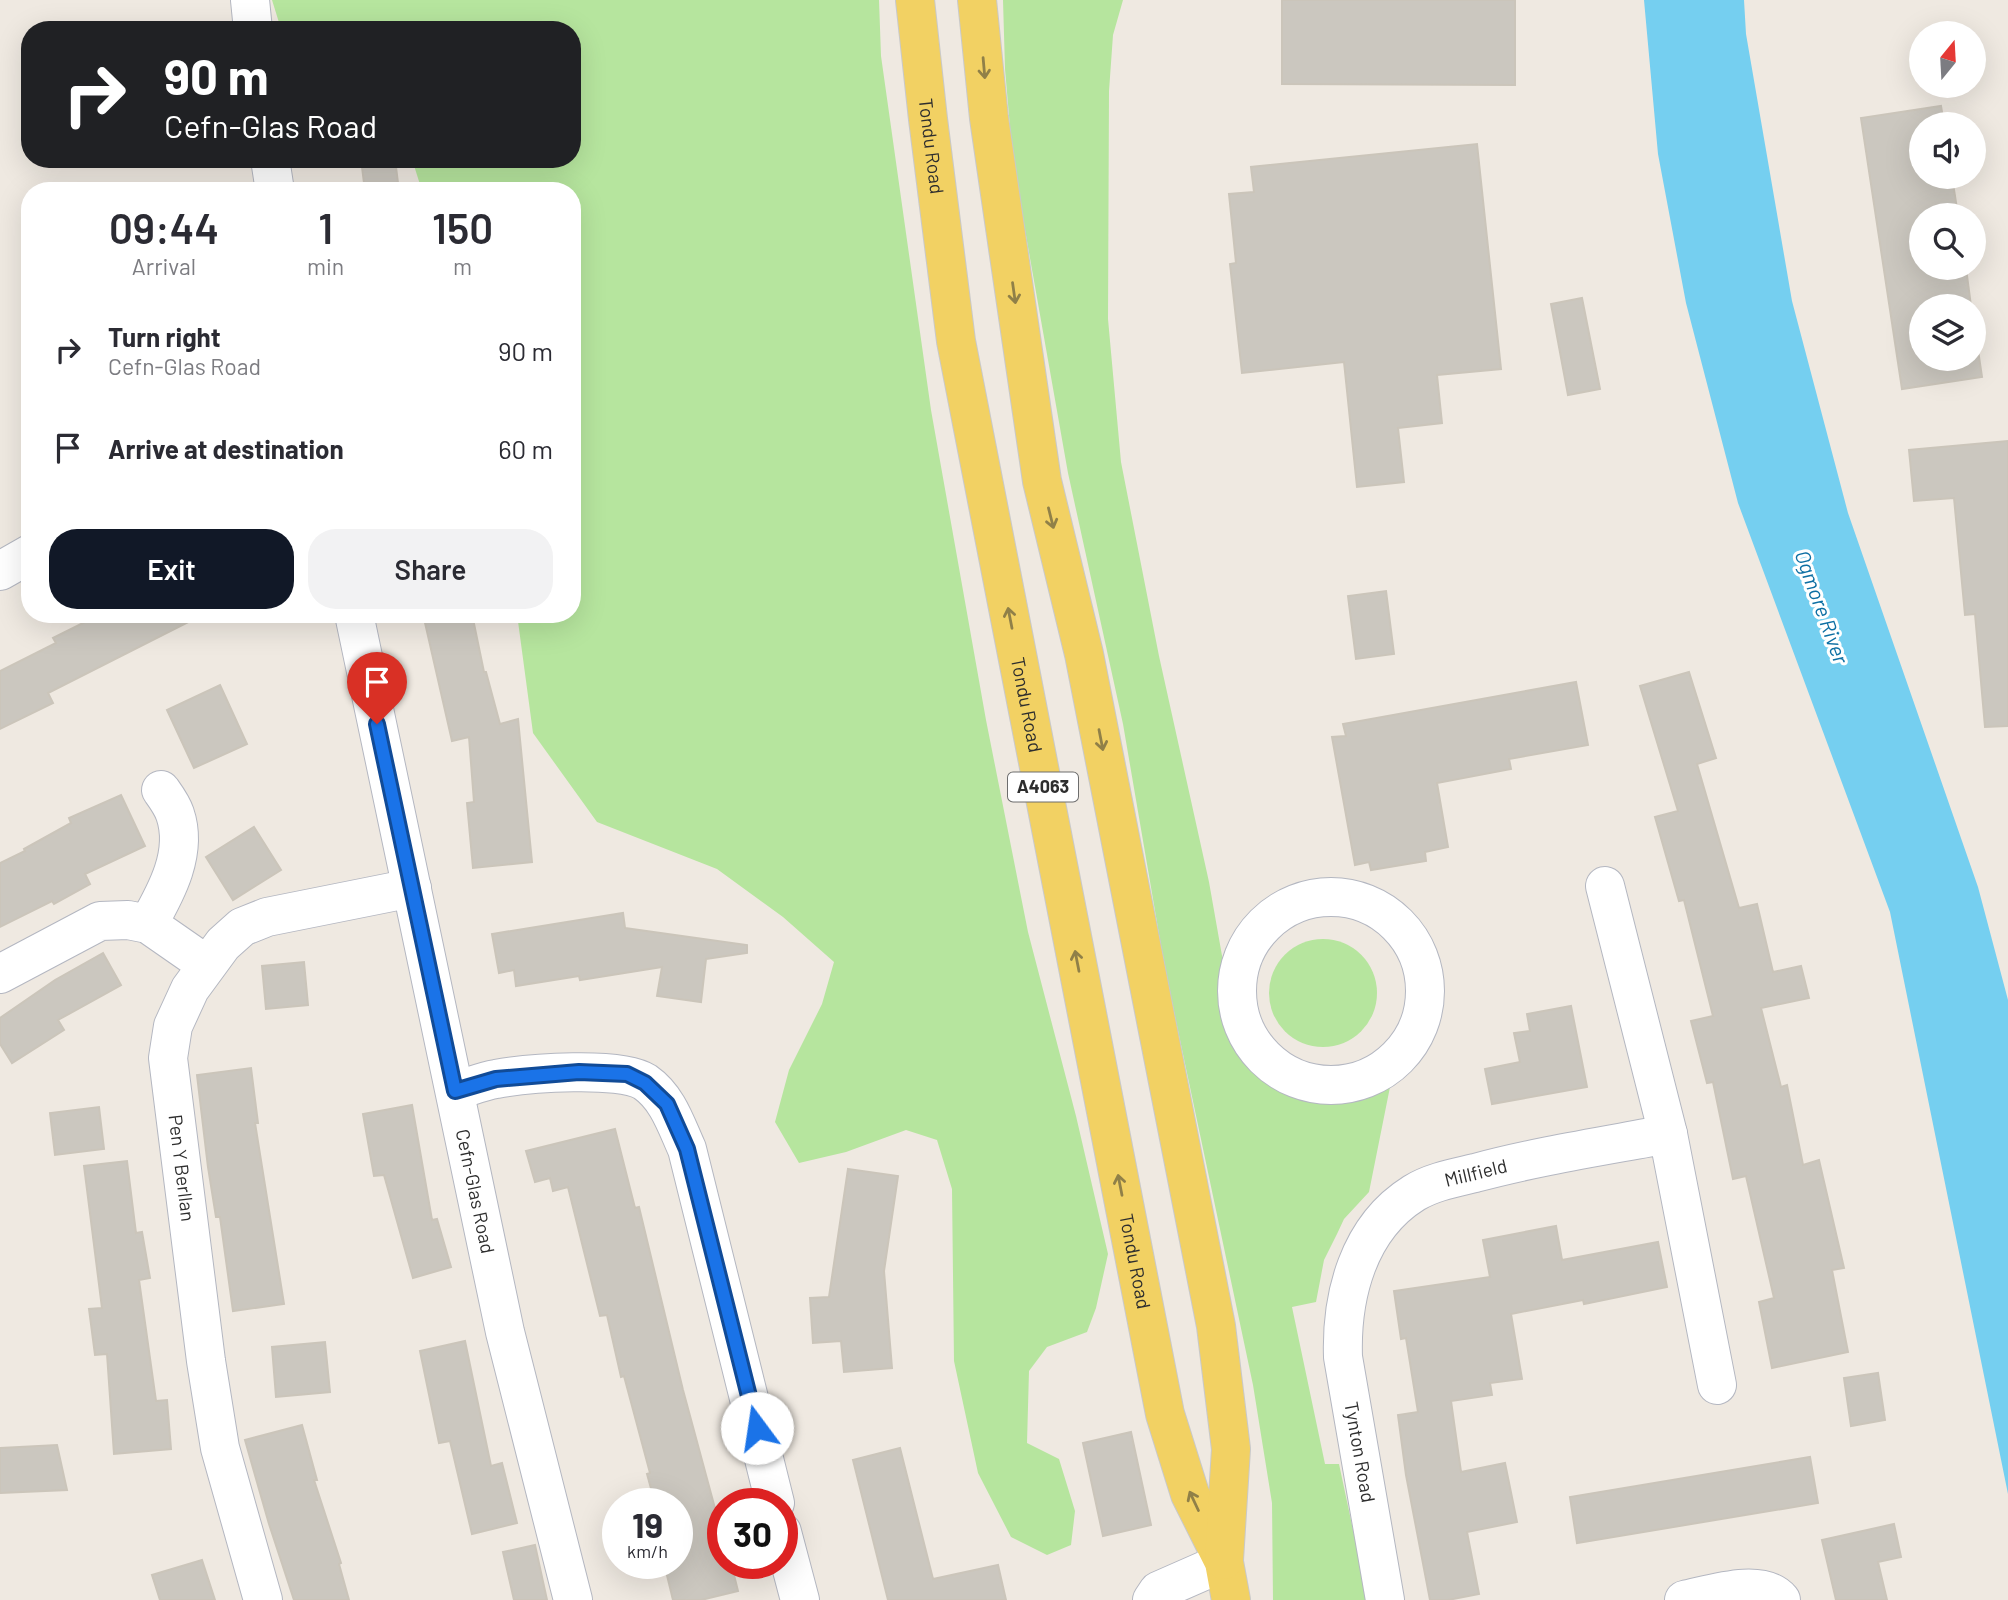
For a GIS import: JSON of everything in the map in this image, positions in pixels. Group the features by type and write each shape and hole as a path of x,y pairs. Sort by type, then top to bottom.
{"main road":[{"name":"Tondu Road","path":"915,0 956,341 1164,1414 1189,1494 1224,1562"},
{"name":"Tondu Road","path":"977,0 989,118 1042,481 1087,668 1216,1326 1231,1449 1224,1562 1231,1600"}],"street":[{"path":"250,0 252,21"},
{"path":"0,571 21,559"},
{"name":"Cefn-Glas Road","path":"356,623 505,1332 573,1600"},
{"path":"148,924 163,898 180,843 175,813 161,790"},
{"path":"1605,887 1668,1134 1717,1385"},
{"name":"Pen Y Berllan","path":"263,1600 220,1448 206,1360 169,1058 173,1026 190,989 223,944 242,927 267,917 412,888"},
{"path":"1332,895 1364,901 1380,909 1405,931 1424,968 1426,1000 1415,1037 1394,1063 1369,1078 1336,1086 1299,1080 1270,1064 1242,1024 1236,991 1242,959 1251,940 1273,916 1299,901 1332,895"},
{"path":"0,974 100,921 128,920 148,924 207,965"},
{"path":"455,1091 496,1079 579,1072 627,1074 645,1083 667,1104 687,1149 771,1488"},
{"name":"Millfield","path":"1347,1304 1357,1261 1371,1234 1391,1212 1413,1194 1432,1185 1519,1161 1668,1134"},
{"name":"Tynton Road","path":"1347,1304 1342,1326 1343,1357 1385,1600"},
{"path":"1152,1600 1158,1591 1224,1562"},
{"path":"794,1579 800,1600"},
{"path":"1684,1600 1747,1588 1765,1589 1780,1600"}],"green space":[{"path":"272,0 879,0 881,56 931,410 986,720 1028,932 1076,1116 1108,1254 1096,1308 1087,1332 1047,1347 1029,1371 1027,1443 1059,1459 1075,1511 1071,1545 1047,1555 1011,1537 978,1473 954,1361 952,1189 937,1140 906,1130 846,1152 799,1163 775,1122 789,1070 822,1004 834,962 783,917 717,869 597,822 533,733 518,623 581,623 581,182 419,182 415,168 581,168 581,21 279,21"},
{"path":"1003,0 1123,0 1113,35 1109,91 1108,319 1121,462 1159,656 1209,882 1233,1018 1256,1060 1275,1076 1305,1091 1390,1087 1369,1192 1344,1219 1324,1260 1316,1302 1292,1307 1325,1464 1339,1464 1368,1600 1273,1600 1272,1503 1253,1385 1165,969 1123,724 1068,473 1013,162 1005,69"},
{"path":"1323,939 1344,943 1361,955 1373,972 1377,993 1373,1014 1361,1031 1344,1043 1323,1047 1302,1043 1285,1031 1273,1014 1269,993 1273,972 1285,955 1302,943"}],"water":[{"name":"Ogmore River","path":"1644,0 1744,0 1746,34 1792,301 1848,513 1978,887 2008,1000 2008,1494 1890,912 1738,503 1686,303 1658,154"}],"building":[{"path":"1282,0 1515,0 1515,85 1282,84"},
{"path":"1941,106 1942,112 1909,112 1909,189 1954,189 1956,203 1909,203 1909,280 1968,280 1969,294 1909,294 1909,371 1981,371 1982,377 1902,389 1861,118"},
{"path":"1477,144 1501,369 1437,375 1442,423 1398,428 1404,482 1357,487 1344,362 1242,373 1230,264 1236,263 1229,194 1254,192 1251,167"},
{"path":"362,168 396,168 398,182 364,182"},
{"path":"1582,298 1600,389 1568,395 1551,304"},
{"path":"2008,441 2008,726 1985,727 1975,614 1965,615 1954,498 1914,501 1909,450"},
{"path":"1386,591 1394,654 1356,659 1348,596"},
{"path":"83,623 186,623 48,693 53,703 0,729 0,671 56,643 53,638"},
{"path":"425,623 474,623 484,672 500,724 518,719 532,862 473,868 467,803 474,802 469,737 452,741"},
{"path":"1689,672 1716,758 1697,764 1739,908 1757,904 1773,972 1801,966 1809,998 1761,1008 1781,1087 1787,1085 1803,1165 1819,1160 1844,1268 1832,1270 1848,1352 1772,1368 1759,1302 1774,1298 1746,1176 1733,1179 1713,1082 1707,1083 1691,1021 1713,1016 1684,900 1679,901 1655,817 1678,811 1640,686"},
{"path":"1576,682 1588,745 1509,759 1511,769 1437,783 1448,847 1425,852 1426,861 1371,870 1369,862 1355,865 1332,737 1346,736 1343,724"},
{"path":"220,685 247,744 194,768 167,710"},
{"path":"121,795 145,846 85,874 90,884 54,904 52,901 0,927 0,863 71,823 69,818"},
{"path":"254,827 281,870 233,900 206,857"},
{"path":"623,913 625,928 747,945 747,953 706,959 701,1002 657,996 662,967 580,980 579,976 516,986 514,970 499,973 492,934"},
{"path":"103,953 121,985 58,1020 64,1030 12,1063 0,1044 0,1018 55,980"},
{"path":"304,962 308,1005 266,1009 262,966"},
{"path":"1571,1006 1587,1087 1492,1104 1485,1069 1520,1062 1514,1033 1530,1031 1527,1014"},
{"path":"251,1068 258,1123 255,1123 284,1304 233,1311 220,1217 216,1217 208,1167 197,1075"},
{"path":"412,1105 432,1220 437,1219 451,1267 413,1278 384,1175 374,1176 363,1114"},
{"path":"99,1107 104,1149 55,1155 50,1113"},
{"path":"615,1129 635,1208 639,1207 709,1488 707,1488 707,1579 735,1579 738,1591 701,1600 673,1600 668,1579 693,1579 693,1488 651,1488 647,1474 650,1473 624,1376 621,1377 607,1315 600,1316 568,1187 553,1191 550,1178 535,1182 526,1151"},
{"path":"127,1161 136,1233 142,1232 150,1278 139,1280 156,1401 167,1400 171,1449 114,1454 107,1354 95,1355 89,1309 102,1308 84,1166"},
{"path":"848,1169 898,1176 884,1271 892,1368 844,1372 841,1341 813,1343 810,1298 829,1297"},
{"path":"1556,1226 1562,1260 1658,1242 1667,1287 1584,1304 1583,1300 1511,1314 1522,1379 1490,1383 1492,1395 1451,1401 1461,1472 1505,1463 1517,1522 1467,1532 1479,1594 1448,1600 1430,1600 1406,1475 1398,1415 1418,1412 1406,1338 1401,1339 1394,1291 1490,1277 1483,1240"},
{"path":"465,1341 491,1466 502,1463 517,1523 472,1534 450,1441 439,1443 420,1351"},
{"path":"325,1342 330,1392 276,1397 272,1347"},
{"path":"1878,1373 1885,1420 1851,1426 1844,1378"},
{"path":"302,1425 317,1480 314,1480 341,1563 339,1564 349,1600 294,1600 245,1440"},
{"path":"1131,1432 1151,1525 1103,1536 1083,1443"},
{"path":"57,1445 67,1490 0,1493 0,1448"},
{"path":"900,1448 933,1579 998,1565 1006,1600 888,1600 853,1460"},
{"path":"1810,1457 1818,1503 1577,1543 1570,1497"},
{"path":"1894,1524 1901,1557 1878,1562 1887,1600 1836,1600 1822,1540"},
{"path":"535,1545 547,1600 514,1600 503,1552"},
{"path":"202,1560 215,1600 160,1600 152,1575"}],"route":[{"path":"377,724 455,1091 496,1079 579,1072 627,1074 645,1083 667,1104 687,1149 757,1428"}]}
